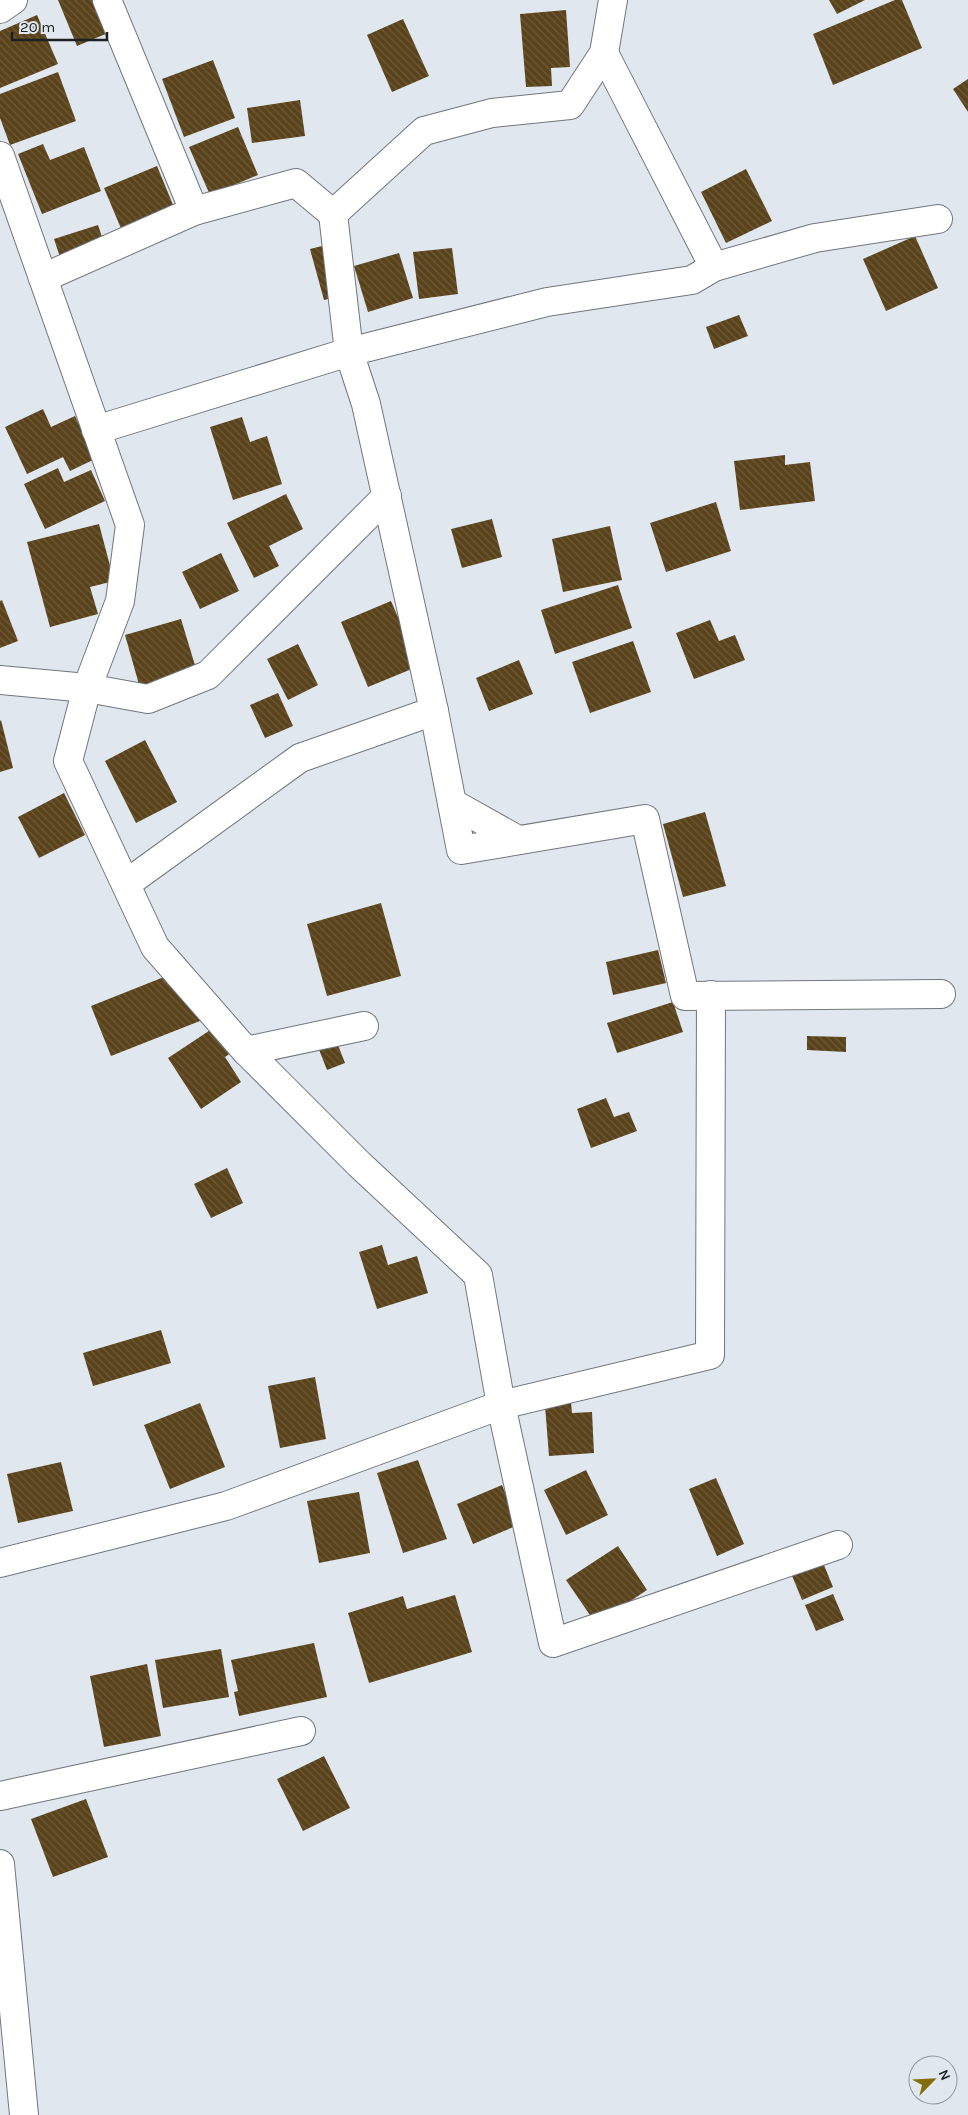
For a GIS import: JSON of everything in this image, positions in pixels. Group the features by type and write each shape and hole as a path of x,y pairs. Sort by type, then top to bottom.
{"street":[{"path":"0,10 12,0"},
{"path":"107,0 194,211"},
{"path":"333,214 424,131 492,113 570,105 604,53 613,0"},
{"path":"604,53 714,268"},
{"path":"0,156 130,525 120,601 87,688 68,761 155,947 246,1051 359,1164 478,1275 501,1405 554,1642 838,1545"},
{"path":"43,278 194,211 296,183 333,214 348,352 366,404 434,711 461,850 644,820 685,996 941,994"},
{"path":"96,430 348,352 547,302 692,280 714,268 815,238 938,220"},
{"path":"0,680 87,688 148,699 208,675 386,496"},
{"path":"126,884 300,758 434,711"},
{"path":"452,803 518,840"},
{"path":"0,1563 226,1506 501,1405 710,1355 711,995"},
{"path":"246,1051 364,1026"},
{"path":"0,1796 301,1731"},
{"path":"0,1864 16,2100"}],"building":[{"path":"58,0 95,0 108,33 77,46"},
{"path":"829,0 865,0 837,14"},
{"path":"895,0 902,0 922,48 833,85 813,34"},
{"path":"566,10 570,67 551,68 552,86 526,87 520,14"},
{"path":"37,15 58,64 0,88 0,31"},
{"path":"403,19 429,76 392,92 367,35"},
{"path":"213,60 235,118 184,137 162,79"},
{"path":"58,72 76,121 10,145 0,118 0,94"},
{"path":"968,79 968,112 953,89"},
{"path":"300,100 305,136 252,143 247,108"},
{"path":"238,127 258,175 210,195 189,147"},
{"path":"43,144 50,160 84,147 101,191 42,214 18,154"},
{"path":"157,166 178,217 125,238 104,188"},
{"path":"746,169 772,221 726,243 701,192"},
{"path":"98,225 107,252 63,266 54,239"},
{"path":"915,236 938,288 886,311 863,259"},
{"path":"322,246 336,297 324,300 310,249"},
{"path":"452,248 458,294 419,299 413,252"},
{"path":"399,253 413,298 368,312 354,266"},
{"path":"739,315 748,336 714,349 706,327"},
{"path":"43,409 51,427 75,416 95,459 70,471 63,457 27,474 5,427"},
{"path":"242,417 250,442 267,436 282,484 233,500 210,427"},
{"path":"785,455 785,465 810,462 815,501 740,510 734,461"},
{"path":"58,468 64,482 91,470 105,501 45,529 24,484"},
{"path":"286,494 303,529 269,546 279,566 254,578 227,523"},
{"path":"716,502 731,551 666,572 650,523"},
{"path":"492,519 502,557 462,568 451,529"},
{"path":"99,524 114,581 90,587 98,614 50,627 27,542"},
{"path":"610,526 622,580 563,592 552,539"},
{"path":"221,553 239,591 200,609 182,572"},
{"path":"618,585 632,628 555,654 541,610"},
{"path":"2,600 18,641 0,648 0,601"},
{"path":"391,601 419,666 368,687 341,622"},
{"path":"181,619 197,672 140,688 125,635"},
{"path":"710,620 719,641 735,635 745,660 694,679 676,633"},
{"path":"633,641 651,692 590,713 572,662"},
{"path":"298,644 318,685 288,700 267,659"},
{"path":"519,660 533,694 489,711 476,678"},
{"path":"278,693 293,726 265,738 250,705"},
{"path":"0,721 13,768 0,772"},
{"path":"145,740 177,802 136,823 105,761"},
{"path":"64,793 85,835 39,858 18,817"},
{"path":"705,812 726,886 683,897 663,824"},
{"path":"381,903 401,976 327,996 307,924"},
{"path":"658,950 666,983 613,995 606,962"},
{"path":"184,969 205,1019 111,1056 91,1006"},
{"path":"673,1002 683,1032 617,1053 607,1023"},
{"path":"227,1019 244,1044 225,1057 241,1082 201,1109 168,1058"},
{"path":"334,1035 345,1063 327,1070 316,1042"},
{"path":"807,1036 846,1037 846,1052 807,1050"},
{"path":"606,1098 614,1117 629,1112 637,1131 591,1148 577,1109"},
{"path":"227,1168 243,1203 211,1218 194,1184"},
{"path":"382,1245 388,1265 417,1256 428,1293 377,1309 359,1252"},
{"path":"161,1330 171,1363 93,1386 83,1353"},
{"path":"315,1377 326,1439 280,1448 268,1386"},
{"path":"570,1391 572,1413 592,1412 594,1453 549,1456 544,1393"},
{"path":"200,1403 225,1467 170,1489 144,1425"},
{"path":"418,1460 447,1539 403,1553 377,1473"},
{"path":"61,1462 73,1511 18,1523 7,1474"},
{"path":"586,1470 608,1515 566,1535 544,1490"},
{"path":"716,1478 744,1544 717,1556 689,1489"},
{"path":"502,1485 518,1525 473,1544 457,1504"},
{"path":"359,1492 370,1553 319,1563 307,1501"},
{"path":"618,1546 647,1590 596,1624 566,1580"},
{"path":"819,1553 833,1587 802,1600 788,1566"},
{"path":"833,1594 844,1620 816,1631 805,1605"},
{"path":"455,1595 472,1652 369,1683 348,1613 403,1596 407,1609"},
{"path":"314,1643 327,1697 239,1716 234,1692 238,1691 231,1660"},
{"path":"221,1649 229,1697 163,1708 155,1660"},
{"path":"147,1664 161,1736 104,1747 90,1676"},
{"path":"324,1756 350,1808 303,1831 277,1779"},
{"path":"86,1799 108,1857 53,1877 31,1819"}]}
